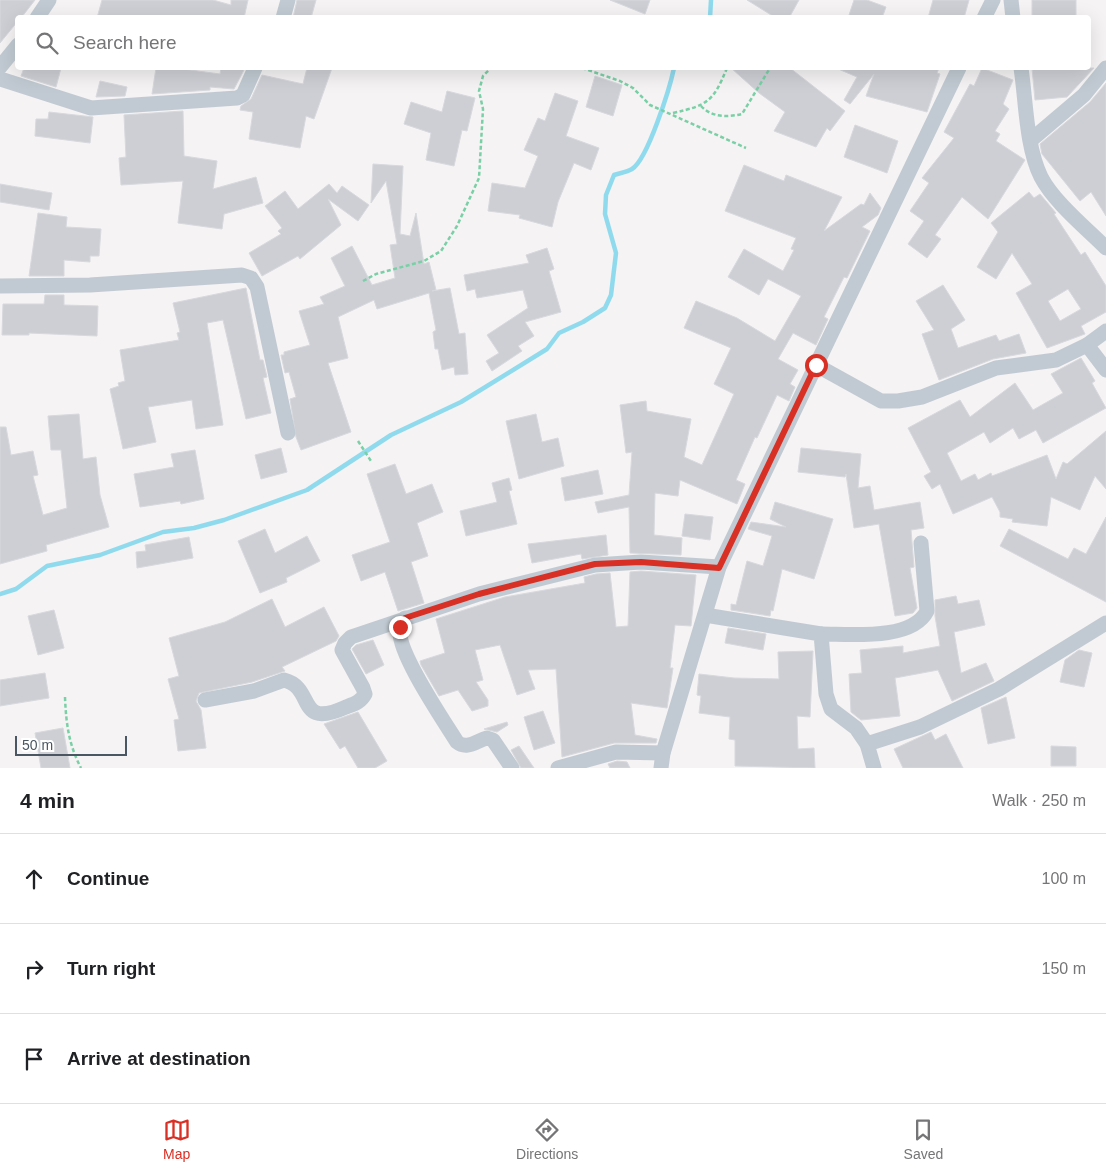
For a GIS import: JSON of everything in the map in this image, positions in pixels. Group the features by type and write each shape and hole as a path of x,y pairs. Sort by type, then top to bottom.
{"street":[{"path":"39,15 49,0"},
{"path":"284,15 288,0"},
{"path":"986,15 993,0"},
{"path":"1011,0 1013,15"},
{"path":"0,66 15,48"},
{"path":"1031,140 1084,96 1106,68"},
{"path":"0,79 91,108 236,98 244,95 254,70"},
{"path":"558,768 616,752 662,761 719,568 957,70"},
{"path":"1021,70 1034,160 1042,179 1106,248"},
{"path":"0,286 90,285 233,275 251,278 258,287 288,433"},
{"path":"816,365 881,401 898,401 922,397 996,368 1056,360 1087,345 1106,331"},
{"path":"1087,345 1106,370"},
{"path":"705,615 821,634 878,635 912,626 922,620 927,611 922,542"},
{"path":"204,700 254,691 284,680 295,686 312,710 318,714 332,714 358,702 364,694 363,688 342,650 351,637 479,594 595,564 641,562 719,568"},
{"path":"405,618 400,627 400,639 426,693 457,742 462,746 467,746 487,738 492,740 512,768"},
{"path":"868,744 920,727 999,689 1106,623"},
{"path":"821,634 826,694 831,709 856,728 868,744 874,768"}],"path":[{"path":"363,281 376,274 424,262 441,250 456,226 479,178 482,109 479,91 483,76 489,70"},
{"path":"588,70 620,81 633,88 650,105 746,148"},
{"path":"671,113 701,106 718,88 725,70"},
{"path":"701,106 707,113 729,117 742,114 769,70"},
{"path":"358,441 371,461"},
{"path":"65,697 66,724 72,750 81,768"}],"building":[{"path":"0,0 35,0 23,15 15,15 15,25 0,43"},
{"path":"102,0 213,0 231,5 231,0 248,0 245,15 98,15"},
{"path":"297,0 316,0 312,15 294,15"},
{"path":"610,0 650,0 645,14"},
{"path":"747,0 799,0 791,15 771,15"},
{"path":"854,0 867,0 886,7 883,15 849,15"},
{"path":"933,0 969,0 965,15 929,15"},
{"path":"1032,0 1076,0 1076,15 1032,15"},
{"path":"1091,68 1094,68 1067,97 1035,100 1032,70 1091,70"},
{"path":"23,70 60,70 56,87 21,76"},
{"path":"156,70 190,70 220,74 221,70 244,70 234,89 210,87 210,90 152,94"},
{"path":"306,70 331,70 314,119 306,116 300,148 249,139 253,112 240,110 241,106 251,99 262,75 303,84"},
{"path":"733,70 793,70 845,111 830,131 827,128 816,147 774,131 785,112 759,93"},
{"path":"841,70 938,70 937,73 940,74 927,112 866,96 874,74 850,104 844,100 857,77"},
{"path":"981,70 987,70 1013,80 1003,104 1009,109 995,131 1000,134 996,141 1025,160 988,219 962,197 935,235 941,239 927,258 908,244 924,221 910,211 929,183 922,178 954,138 944,132 970,84 974,86"},
{"path":"595,76 622,85 613,116 586,107"},
{"path":"100,81 127,87 125,96 96,97"},
{"path":"1106,83 1106,216 1091,192 1080,201 1042,154 1040,144 1090,102"},
{"path":"447,91 475,98 467,131 462,130 454,166 426,160 431,133 404,124 411,102 442,112"},
{"path":"555,93 578,101 566,136 599,148 591,170 574,163 558,202 552,227 519,218 520,215 488,211 492,183 525,188 538,156 524,150 538,118 545,121"},
{"path":"183,111 184,156 217,161 213,189 256,177 263,203 224,214 222,229 178,223 183,181 121,185 119,158 126,157 124,115"},
{"path":"49,112 93,117 90,143 35,136 36,119 48,119"},
{"path":"855,125 898,141 887,173 844,157"},
{"path":"373,164 403,166 400,234 410,236 416,213 424,264 429,262 436,290 432,291 450,288 459,334 465,333 468,374 455,375 454,367 442,370 438,349 435,349 433,332 436,330 429,293 377,309 374,300 338,317 348,358 328,363 351,432 301,450 296,437 290,399 296,397 289,372 285,373 281,355 284,355 284,352 310,345 299,311 324,304 320,297 345,286 331,258 352,246 372,285 395,278 390,245 397,244 386,181 371,203"},
{"path":"744,165 784,181 786,175 842,197 824,231 861,204 864,205 870,193 881,208 878,215 862,227 870,231 847,278 844,277 824,317 828,319 816,345 793,333 778,359 798,370 790,384 795,387 789,401 777,395 757,438 755,437 736,480 745,484 737,504 680,480 678,496 655,493 654,535 682,538 681,555 630,553 629,507 598,513 595,502 629,495 632,452 626,453 620,405 646,401 647,411 691,419 684,457 702,465 734,394 714,384 731,348 684,328 696,301 737,318 775,341 801,296 768,279 759,295 728,277 744,249 783,271 794,250 791,249 796,238 725,211"},
{"path":"0,184 52,193 49,210 0,202"},
{"path":"329,184 337,193 342,186 369,205 358,221 328,199 341,225 300,259 298,256 262,276 249,253 281,234 278,231 282,228 265,206 285,191 298,209"},
{"path":"1029,192 1034,198 1040,194 1056,213 1054,214 1081,255 1085,252 1106,286 1106,312 1081,326 1085,334 1047,348 1016,293 1032,284 1012,253 996,279 977,267 998,232 991,223","holes":["1068,289 1081,309 1060,321 1048,301"]},
{"path":"38,213 67,217 66,227 101,229 99,256 90,256 90,262 64,260 64,276 29,276"},
{"path":"547,248 554,269 549,271 561,312 525,322 534,336 518,346 522,351 492,371 486,361 499,353 487,335 528,308 523,290 477,298 475,289 467,291 464,275 529,263 526,255"},
{"path":"943,285 965,320 951,329 958,348 996,335 999,341 1019,334 1026,353 993,359 939,380 922,334 934,330 916,301"},
{"path":"246,288 260,360 263,360 267,377 263,378 271,413 246,419 223,320 207,323 223,425 196,429 192,400 148,407 156,442 123,449 110,389 119,386 118,383 125,381 120,350 179,340 177,333 180,332 173,303"},
{"path":"45,295 64,295 64,305 98,306 97,336 29,333 29,335 2,335 3,304 44,304"},
{"path":"1081,358 1095,381 1092,383 1106,408 1043,443 1036,430 1019,439 1013,428 990,443 984,432 947,453 961,481 975,474 978,480 991,473 992,476 1047,455 1056,479 1063,462 1067,464 1106,431 1106,489 1095,476 1080,510 1051,497 1047,526 1012,522 1013,519 1000,517 1000,512 992,497 953,514 940,484 932,489 924,476 931,472 908,428 960,400 970,417 1015,383 1033,410 1063,393 1051,374"},
{"path":"79,414 83,459 96,457 100,495 109,527 46,545 47,551 0,564 0,427 6,427 11,455 33,451 38,475 33,476 43,515 67,508 61,450 51,450 48,416"},
{"path":"536,414 542,442 558,438 564,466 519,479 506,421"},
{"path":"281,448 287,472 261,479 255,455"},
{"path":"801,448 861,454 858,488 870,486 874,510 920,502 924,528 911,530 914,567 910,568 917,608 913,613 895,616 879,524 854,528 846,474 845,477 798,472"},
{"path":"195,450 204,499 181,504 180,501 140,507 134,474 174,467 171,454"},
{"path":"395,464 406,494 432,484 443,512 417,523 428,556 411,562 424,603 398,611 385,572 361,581 352,555 390,542 367,474"},
{"path":"598,470 603,494 565,501 561,478"},
{"path":"509,478 512,490 509,491 517,524 466,536 460,511 497,502 492,483"},
{"path":"775,502 833,519 814,579 782,569 773,611 771,610 770,616 731,610 731,604 736,605 747,561 763,566 772,536 748,529 751,522 786,527 770,519"},
{"path":"685,514 713,517 710,540 682,536"},
{"path":"1106,517 1106,602 1000,546 1009,529 1068,559 1074,548 1086,554"},
{"path":"265,529 275,553 307,536 320,561 286,578 287,582 260,593 238,541"},
{"path":"606,535 608,555 582,559 581,554 532,563 528,544"},
{"path":"189,537 193,558 137,568 136,552 146,551 145,545"},
{"path":"630,572 696,575 691,626 675,625 670,668 673,668 667,708 631,703 635,735 657,739 656,743 614,743 562,757 556,669 528,670 535,689 517,695 500,645 475,650 483,680 476,682 488,700 488,706 472,711 458,690 439,696 421,665 420,661 445,653 436,619 505,597 585,583 584,577 596,574 610,573 616,627 628,626"},
{"path":"956,596 958,604 979,600 985,625 954,632 961,673 986,663 994,681 952,701 938,670 895,678 900,716 861,720 851,712 849,674 862,673 860,650 903,646 903,653 940,646 935,616 935,600"},
{"path":"272,599 285,627 324,607 339,636 336,641 282,667 285,671 252,682 199,693 196,701 201,710 206,748 178,751 174,720 179,719 168,679 179,676 169,638 225,622"},
{"path":"54,610 64,648 38,655 28,616"},
{"path":"728,628 766,634 763,650 725,643"},
{"path":"373,640 384,665 366,674 352,649 356,645"},
{"path":"1079,650 1092,653 1084,687 1060,682 1065,660"},
{"path":"813,651 810,717 797,716 798,749 814,748 815,768 735,766 735,740 729,739 730,717 699,713 701,696 697,695 699,674 734,678 779,679 778,652"},
{"path":"45,673 49,698 0,706 0,680"},
{"path":"1006,697 1015,738 988,744 981,708"},
{"path":"543,711 555,743 534,750 524,717"},
{"path":"358,712 387,761 375,768 358,768 345,746 340,749 324,724"},
{"path":"507,722 508,725 497,732 484,729"},
{"path":"63,728 70,768 41,768 35,733"},
{"path":"931,732 935,740 946,734 963,768 903,768 894,749"},
{"path":"519,746 534,768 521,768 511,750"},
{"path":"1051,746 1076,747 1076,766 1051,766"},
{"path":"617,761 627,762 630,768 610,768 608,764"}],"waterway":[{"path":"710,15 711,0"},
{"path":"0,594 16,589 47,566 100,555 163,532 194,528 224,520 307,490 391,435 461,402 547,349 559,333 583,322 605,308 611,295 616,253 605,214 606,195 614,175 632,169 645,152 663,106 673,70"}],"route":[{"path":"400,627 405,618 479,594 595,564 641,562 719,568 816,365"}]}
